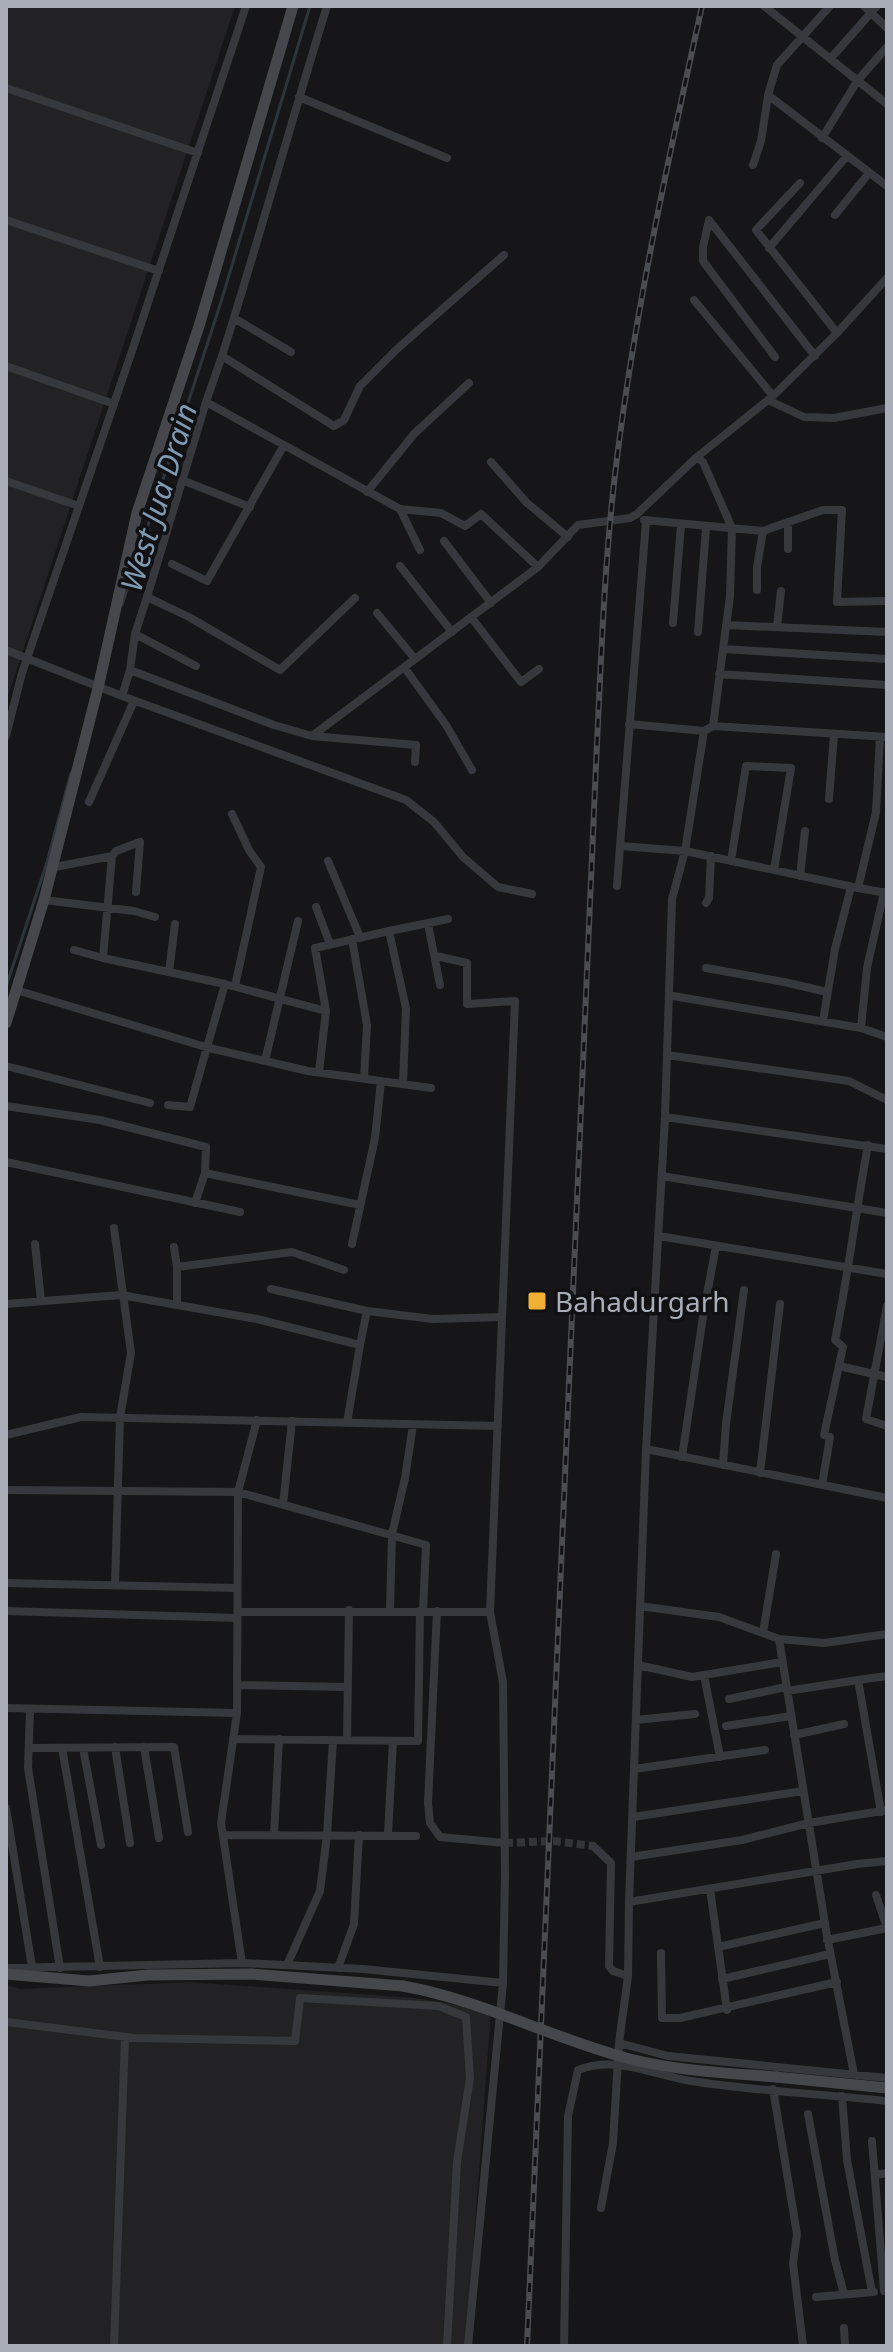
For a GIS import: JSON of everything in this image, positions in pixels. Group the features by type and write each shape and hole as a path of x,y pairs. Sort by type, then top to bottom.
{"main road":[{"path":"6,1023 44,900 98,688 137,513 209,294 293,6"},
{"path":"6,1971 89,1981 148,1975 252,1974 403,1986 459,1998 630,2059 775,2083 887,2088"}],"street":[{"path":"6,736 27,657 246,6"},
{"path":"122,696 130,670 135,634 261,233 327,6"},
{"path":"764,6 887,104"},
{"path":"753,165 777,65 830,6"},
{"path":"831,58 870,8 887,28"},
{"path":"822,138 858,80 887,47"},
{"path":"6,88 198,153"},
{"path":"768,96 887,186"},
{"path":"299,97 447,158"},
{"path":"769,248 846,157"},
{"path":"835,215 869,173"},
{"path":"800,183 756,230 837,333"},
{"path":"6,220 159,271"},
{"path":"775,357 703,261 709,220 815,356"},
{"path":"222,356 334,426 344,420 360,386 397,349 504,255"},
{"path":"312,736 538,567 578,525 630,518 637,514 697,457 770,398 815,356 887,278"},
{"path":"694,300 770,398 804,417 834,418 887,408"},
{"path":"234,318 291,352"},
{"path":"6,366 114,404"},
{"path":"367,492 414,434 469,383"},
{"path":"206,402 400,509 441,513 465,526 481,514 538,567"},
{"path":"172,564 207,581 284,445"},
{"path":"697,457 703,462 732,528 726,625 713,726"},
{"path":"491,462 526,502 568,537"},
{"path":"182,480 250,507"},
{"path":"6,481 79,506"},
{"path":"400,509 420,550"},
{"path":"637,514 646,522 763,531 823,510 842,510 837,602 887,601"},
{"path":"617,886 646,522"},
{"path":"788,522 788,549"},
{"path":"673,623 681,525"},
{"path":"698,632 706,528"},
{"path":"757,590 763,531"},
{"path":"444,541 491,603"},
{"path":"400,566 452,632"},
{"path":"777,627 781,591"},
{"path":"147,597 189,617 280,670 355,598"},
{"path":"377,613 415,659"},
{"path":"471,617 521,682 539,669"},
{"path":"726,625 887,632"},
{"path":"135,634 196,666"},
{"path":"723,649 887,659"},
{"path":"6,650 98,688 406,800 434,822 463,857 498,887 532,894"},
{"path":"404,667 446,725 472,770"},
{"path":"130,670 274,725 312,736 416,745 415,762"},
{"path":"719,674 887,685"},
{"path":"89,802 134,701"},
{"path":"629,724 704,731 713,726 884,737 876,812 827,992 823,1021"},
{"path":"601,2208 613,2143 619,2043 628,1976 646,1449 665,1117 672,899 685,851 704,731"},
{"path":"829,799 834,734"},
{"path":"731,861 746,766 791,768 774,870"},
{"path":"232,814 261,867 235,986"},
{"path":"800,876 805,831"},
{"path":"103,958 112,856 116,851 140,842 136,892"},
{"path":"620,846 685,851 885,893 867,968 861,1028"},
{"path":"50,868 112,856"},
{"path":"706,903 709,898 711,856"},
{"path":"328,861 356,938 367,1025 364,1078"},
{"path":"44,900 134,911 155,917"},
{"path":"316,907 330,944"},
{"path":"319,1072 326,1011 315,948 448,919"},
{"path":"265,1061 298,921"},
{"path":"169,972 175,924"},
{"path":"428,924 440,985"},
{"path":"389,931 406,1008 403,1084"},
{"path":"74,950 235,986 326,1011"},
{"path":"436,956 467,963 467,1004 515,1001 490,1612 503,1682 503,1983 468,2346"},
{"path":"706,968 827,992"},
{"path":"168,1105 190,1107 225,984"},
{"path":"16,990 209,1048 319,1072 431,1088"},
{"path":"673,996 861,1028 887,1037"},
{"path":"667,1055 849,1081 887,1100"},
{"path":"6,1066 150,1103"},
{"path":"352,1244 375,1138 381,1081"},
{"path":"6,1106 114,1123 206,1147 205,1173 195,1203"},
{"path":"665,1117 887,1149"},
{"path":"822,1485 830,1437 824,1435 843,1347 835,1340 850,1268 868,1145"},
{"path":"6,1162 240,1212"},
{"path":"205,1173 360,1205"},
{"path":"662,1176 887,1213"},
{"path":"114,1228 131,1353 120,1417 115,1585"},
{"path":"659,1236 887,1274"},
{"path":"35,1244 41,1301"},
{"path":"682,1457 716,1246"},
{"path":"174,1247 177,1304"},
{"path":"177,1267 292,1252 344,1270"},
{"path":"271,1289 367,1311 433,1319 502,1317"},
{"path":"723,1465 744,1290"},
{"path":"6,1304 121,1295 257,1319 360,1345"},
{"path":"760,1473 780,1304"},
{"path":"887,1306 866,1419 887,1426"},
{"path":"347,1423 367,1311"},
{"path":"839,1366 887,1377"},
{"path":"6,1435 81,1417 498,1426"},
{"path":"242,1963 221,1823 237,1713 238,1492 257,1420"},
{"path":"283,1505 292,1421"},
{"path":"390,1611 392,1534 413,1425"},
{"path":"646,1449 887,1498"},
{"path":"6,1490 238,1492 426,1545 418,1741 233,1739"},
{"path":"763,1633 776,1554"},
{"path":"6,1583 237,1588"},
{"path":"640,1606 719,1617 779,1639 824,1643 887,1634"},
{"path":"6,1611 238,1615 349,1610 490,1612"},
{"path":"347,1740 349,1610"},
{"path":"437,1611 428,1803 430,1823 440,1837 505,1843"},
{"path":"779,1639 827,1940 854,2074"},
{"path":"638,1665 692,1677 782,1662"},
{"path":"704,1675 720,1757"},
{"path":"729,1699 887,1676"},
{"path":"631,1857 742,1840 809,1823 884,1811 858,1680"},
{"path":"237,1685 347,1687"},
{"path":"6,1708 237,1713"},
{"path":"30,1709 28,1768 60,1968"},
{"path":"636,1720 695,1714"},
{"path":"726,1726 791,1716"},
{"path":"794,1735 844,1724"},
{"path":"274,1835 279,1739"},
{"path":"287,1965 320,1891 333,1740"},
{"path":"388,1835 393,1741"},
{"path":"115,1747 130,1843"},
{"path":"144,1747 159,1838"},
{"path":"29,1748 174,1747 188,1832"},
{"path":"62,1748 100,1967"},
{"path":"83,1748 101,1845"},
{"path":"634,1769 765,1750"},
{"path":"633,1817 803,1791"},
{"path":"6,1808 32,1967"},
{"path":"223,1835 416,1836"},
{"path":"338,1968 354,1924 359,1835"},
{"path":"593,1846 611,1863 609,1966 613,1971 628,1976"},
{"path":"629,1902 887,1861"},
{"path":"710,1889 726,2009"},
{"path":"827,1940 887,1928 876,1895"},
{"path":"718,1947 825,1923"},
{"path":"661,1953 662,2018 680,2018 726,2009 837,1982"},
{"path":"722,1979 830,1954"},
{"path":"6,1971 32,1967 242,1963 503,1983"},
{"path":"6,2022 125,2037 295,2041 300,1998 439,2006 466,2017 470,2078 457,2162 447,2346"},
{"path":"114,2346 125,2037"},
{"path":"619,2043 668,2056 887,2078"},
{"path":"564,2346 568,2116 578,2070 590,2065 618,2064 691,2081 775,2083 887,2101"},
{"path":"775,2083 797,2234 793,2263 803,2346"},
{"path":"842,2096 847,2160 872,2292"},
{"path":"808,2114 844,2294"},
{"path":"816,2297 885,2291 872,2141"},
{"path":"875,2175 887,2173"},
{"path":"844,2328 845,2346"}],"shaded area":[{"path":"6,6 235,6 6,702"},
{"path":"190,1982 416,1998 491,2011 466,2346 6,2346 6,1985 20,1989"}],"waterway":[{"name":"West Jua Drain","path":"122,605 221,302 310,6"},
{"name":"West Jua Drain","path":"6,987 47,862 71,773"}],"tunnel":[{"path":"505,1843 554,1841 593,1846"}],"railway":[{"path":"527,2346 606,573 617,458 634,344 702,6"}],"place":[{"name":"Bahadurgarh","path":"537,1301"}]}
